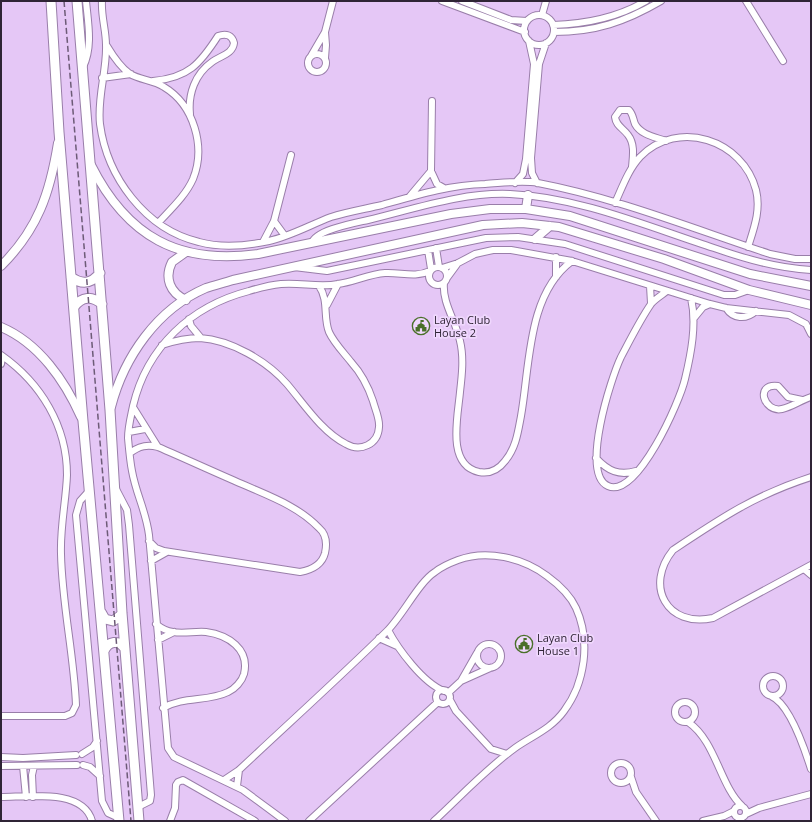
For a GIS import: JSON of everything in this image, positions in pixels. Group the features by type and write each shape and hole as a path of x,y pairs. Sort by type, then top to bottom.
{"main road":[{"path":"51,1 59,132 71,277 119,819"},
{"path":"77,1 92,165 116,489 122,613 140,821"},
{"path":"71,277 77,282 85,283 94,280 100,273"},
{"path":"74,307 79,301 86,298 94,299 102,304"},
{"path":"101,612 105,619 113,621 122,613"},
{"path":"104,651 106,647 114,642 122,645 125,649"}],"street":[{"path":"83,67 88,57 89,49 86,1"},
{"path":"102,1 106,46 102,78 100,121 107,154 122,184 143,210 159,222 184,237 199,242 228,245 263,242 285,236 339,215 444,188 468,185 537,183 615,203 770,254 796,259 811,259"},
{"path":"324,32 326,45 325,67 316,72 312,71 308,66 311,56 316,44 324,32 333,1"},
{"path":"442,1 525,32"},
{"path":"462,1 511,20 527,21 534,16 542,15 549,18 553,25 554,32 546,43 539,64 528,164 524,174 517,183"},
{"path":"542,15 546,1"},
{"path":"553,25 601,20 632,9 646,1"},
{"path":"554,32 586,30 602,27 636,15 661,1"},
{"path":"746,1 783,61"},
{"path":"527,21 525,32 529,41 534,64 528,164 537,183"},
{"path":"153,81 177,76 188,71 206,55 218,36 226,34 230,36 234,43 231,50 204,68 193,86 189,107 197,136 199,151 197,166 193,180 185,192 159,222"},
{"path":"529,41 540,45 546,43"},
{"path":"106,46 117,61 131,74 153,81 175,95 191,117"},
{"path":"311,56 318,54 325,58"},
{"path":"102,78 131,74"},
{"path":"432,101 431,171 437,184 444,188"},
{"path":"632,167 632,143 629,136 615,121 616,113 620,110 628,110 632,113 636,126 641,131 666,141"},
{"path":"1,266 27,236 45,200 51,182 59,132"},
{"path":"615,203 632,167 650,149 666,141 684,137 708,140 730,151 747,169 754,184 758,204 758,216 748,247"},
{"path":"263,242 274,221 291,155"},
{"path":"92,165 110,199 126,217 144,232 165,245 186,252 209,257 232,257 312,243 451,214 490,210 526,209 570,216 750,274 811,286"},
{"path":"410,196 431,171"},
{"path":"517,183 524,195 526,209"},
{"path":"524,195 528,183"},
{"path":"312,243 314,238 319,234 442,202 486,195 524,195 553,199 598,211 755,261 782,267 811,270"},
{"path":"274,221 285,236"},
{"path":"110,410 124,369 139,344 158,321 186,300 206,288 233,280 484,225 522,223 550,226 577,232 664,259 749,290 811,305"},
{"path":"535,239 550,226"},
{"path":"292,267 327,271 486,238 535,239 576,248 724,295 735,295 749,290"},
{"path":"643,253 648,249 648,243 645,241"},
{"path":"664,259 662,251 666,247"},
{"path":"436,248 441,267 446,272 444,296"},
{"path":"428,250 430,270 429,280"},
{"path":"285,821 236,786 182,762 171,754 166,742 149,541 144,510 132,471 129,432 133,407 143,374 162,345 172,333 189,319 227,296 269,286 295,284 319,286 338,284 382,273 415,275 458,263 476,254 493,250 511,250 572,262 726,308 789,315 806,324 811,334"},
{"path":"186,252 176,258 168,273 172,289 186,300"},
{"path":"556,258 556,277"},
{"path":"415,275 420,279 429,280 444,296 458,334 462,356 457,435 459,455 468,467 474,471 485,473 498,469 512,451 526,389 531,340 540,306 556,277 572,262"},
{"path":"435,285 445,280 458,263"},
{"path":"326,308 330,296 338,284"},
{"path":"162,345 176,341 201,338 220,342 255,358 285,382 319,422 344,444 353,448 363,448 371,444 377,436 380,427 378,417 366,384 330,334 326,321 324,295 319,286"},
{"path":"650,286 651,303"},
{"path":"667,291 651,303 621,358 602,413 596,458 597,473 601,482 609,487 618,487 638,471 654,450 680,394 688,366 694,318 691,298"},
{"path":"694,318 703,307 710,304"},
{"path":"189,319 191,326 201,338"},
{"path":"1,327 30,346 47,362 68,390 83,420"},
{"path":"172,333 176,341"},
{"path":"1,364 2,355"},
{"path":"1,716 65,716 72,713 76,705 60,554 67,477 66,454 62,435 53,413 32,383 2,355"},
{"path":"802,400 788,397 778,386 772,385 766,388 763,393 764,399 768,405 774,409 782,409 811,396"},
{"path":"133,407 145,429 158,447"},
{"path":"129,432 145,429"},
{"path":"146,445 149,435"},
{"path":"130,453 146,445 158,447 291,506 320,528 325,537 326,547 324,557 318,565 310,570 300,572 169,552 160,550 149,541"},
{"path":"596,458 604,467 615,472 626,474 638,471"},
{"path":"811,477 780,487 744,504 673,550 664,561 659,575 660,589 665,602 675,612 687,619 701,621 713,618 811,565"},
{"path":"116,489 127,510 129,525 151,795 150,801 138,807"},
{"path":"89,490 80,501 76,515 103,806 108,813 119,819"},
{"path":"151,561 161,554 169,552"},
{"path":"224,780 239,770 388,630 434,572 459,560 486,555 512,559 537,569 559,585 576,608 584,634 584,662 577,688 565,710 557,720 548,728 507,754 434,821"},
{"path":"804,568 811,574"},
{"path":"156,624 164,630 174,632 206,632 224,637 235,642 242,652 245,663 244,675 238,685 229,692 210,698 180,701 163,708"},
{"path":"388,630 397,646 432,685 439,701 456,711 492,749 507,754"},
{"path":"158,640 174,632"},
{"path":"379,638 397,646"},
{"path":"439,701 447,703 448,694 461,681 480,647 486,644 492,644 497,647 501,655 500,661 496,666 461,681"},
{"path":"477,652 479,663 484,667 490,668"},
{"path":"784,706 766,693 763,687 764,681 769,677 775,676 780,679 783,685 782,690 784,706 811,769"},
{"path":"432,685 448,694 456,711"},
{"path":"771,696 778,695 782,690"},
{"path":"439,701 438,693 448,694"},
{"path":"162,695 180,701"},
{"path":"309,821 439,701"},
{"path":"698,730 688,722 682,722 676,715 676,709 680,704 686,702 691,704 695,710 694,716 698,730 714,756 734,798 736,815"},
{"path":"688,722 694,716"},
{"path":"1,757 79,755 93,747 97,741"},
{"path":"492,749 496,765"},
{"path":"67,756 68,765"},
{"path":"636,792 616,782 612,778 611,771 615,766 620,763 627,764 631,769 631,777 636,792 655,820"},
{"path":"1,766 80,765 90,767 100,776"},
{"path":"23,766 26,797"},
{"path":"33,797 32,775 34,766"},
{"path":"236,786 239,770"},
{"path":"622,784 628,781 631,777"},
{"path":"170,821 175,808 176,785 178,782 183,780 255,821"},
{"path":"703,821 736,815 742,818 759,808 811,793"},
{"path":"1,797 33,797 73,800 88,811 92,821"},
{"path":"734,798 743,807 745,817"},
{"path":"736,815 738,806 759,808"}],"railway":[{"path":"64,1 131,821"}],"place":[{"name":"Layan Club House 2","path":"421,326"},
{"name":"Layan Club House 1","path":"524,644"}]}
